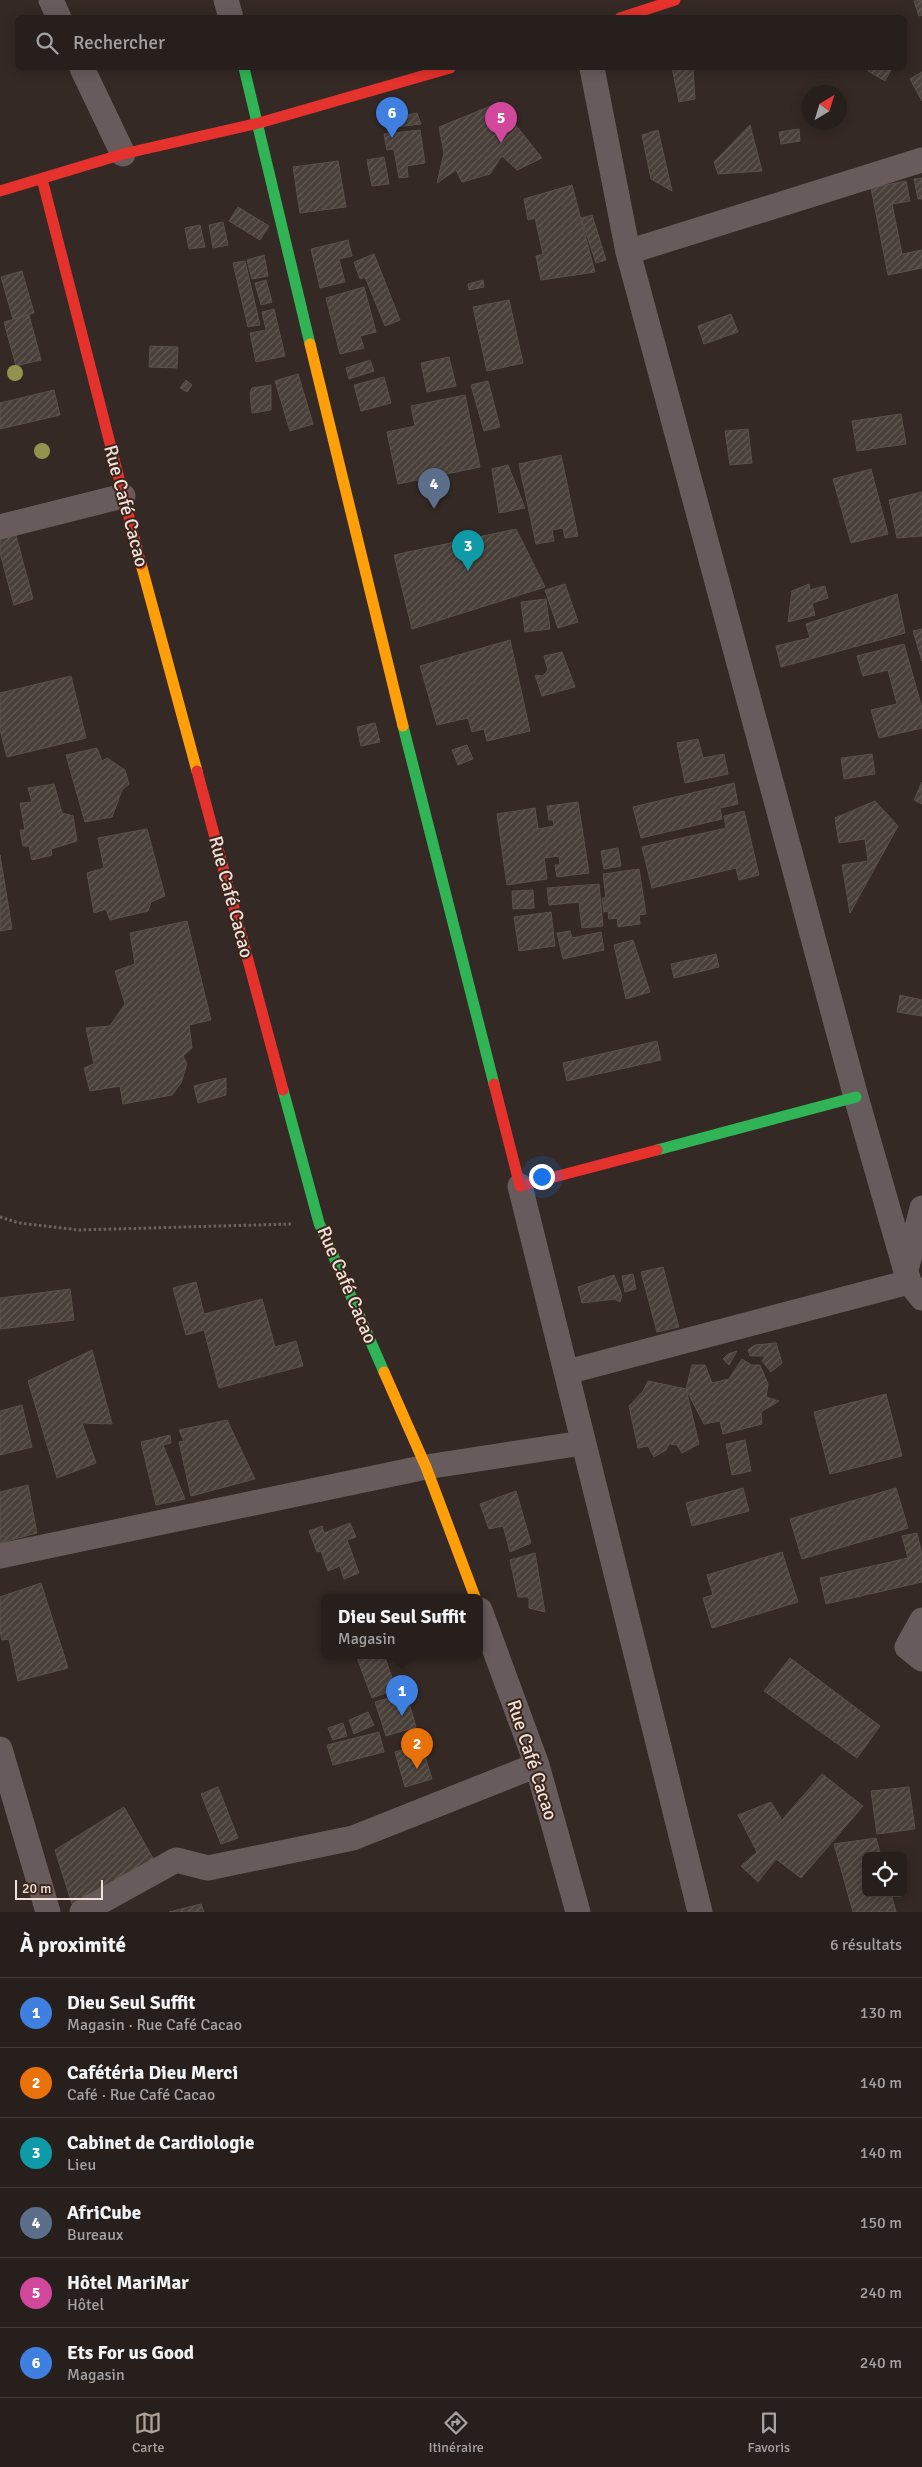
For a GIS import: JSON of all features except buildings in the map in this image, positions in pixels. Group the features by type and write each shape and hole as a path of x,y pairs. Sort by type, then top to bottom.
{"street":[{"path":"51,0 58,15"},
{"path":"226,0 230,15"},
{"path":"628,15 668,1"},
{"path":"83,70 123,154"},
{"path":"245,70 259,123 362,565 567,1372 582,1443 700,1912"},
{"path":"0,192 123,154 259,123 443,70"},
{"path":"592,70 628,252 856,1097 912,1283"},
{"path":"628,252 922,160"},
{"name":"Rue Café Cacao","path":"42,179 123,496 319,1223 426,1467 474,1594"},
{"path":"0,527 123,496"},
{"path":"520,1186 856,1097"},
{"path":"912,1283 922,1208"},
{"path":"567,1372 912,1283"},
{"path":"0,1556 426,1467 582,1443"},
{"name":"Rue Café Cacao","path":"483,1618 537,1765 578,1912"},
{"path":"922,1620 906,1647 922,1659"},
{"path":"0,1749 48,1912"},
{"path":"82,1912 176,1860 208,1868 353,1838 537,1765"}],"path":[{"path":"0,1217 18,1223 79,1230 319,1223"}],"traffic: fast":[{"path":"244,70 310,344"},
{"path":"403,726 494,1084"},
{"path":"283,1090 319,1223 384,1372"},
{"path":"657,1150 856,1097"}],"traffic: slow":[{"path":"310,344 403,726"},
{"path":"141,564 197,771"},
{"path":"384,1372 426,1467 474,1594"}],"traffic: jam":[{"path":"629,15 675,0"},
{"path":"0,191 123,154 259,123 443,70"},
{"path":"42,179 141,564"},
{"path":"197,771 283,1090"},
{"path":"494,1084 520,1186 657,1150"}],"place":[{"name":"Ets For us Good","path":"392,138"},
{"name":"Hôtel MariMar","path":"501,143"},
{"name":"AfriCube","path":"434,509"},
{"name":"Cabinet de Cardiologie","path":"468,571"},
{"name":"Dieu Seul Suffit","path":"402,1716"},
{"name":"Cafétéria Dieu Merci","path":"417,1769"}]}
